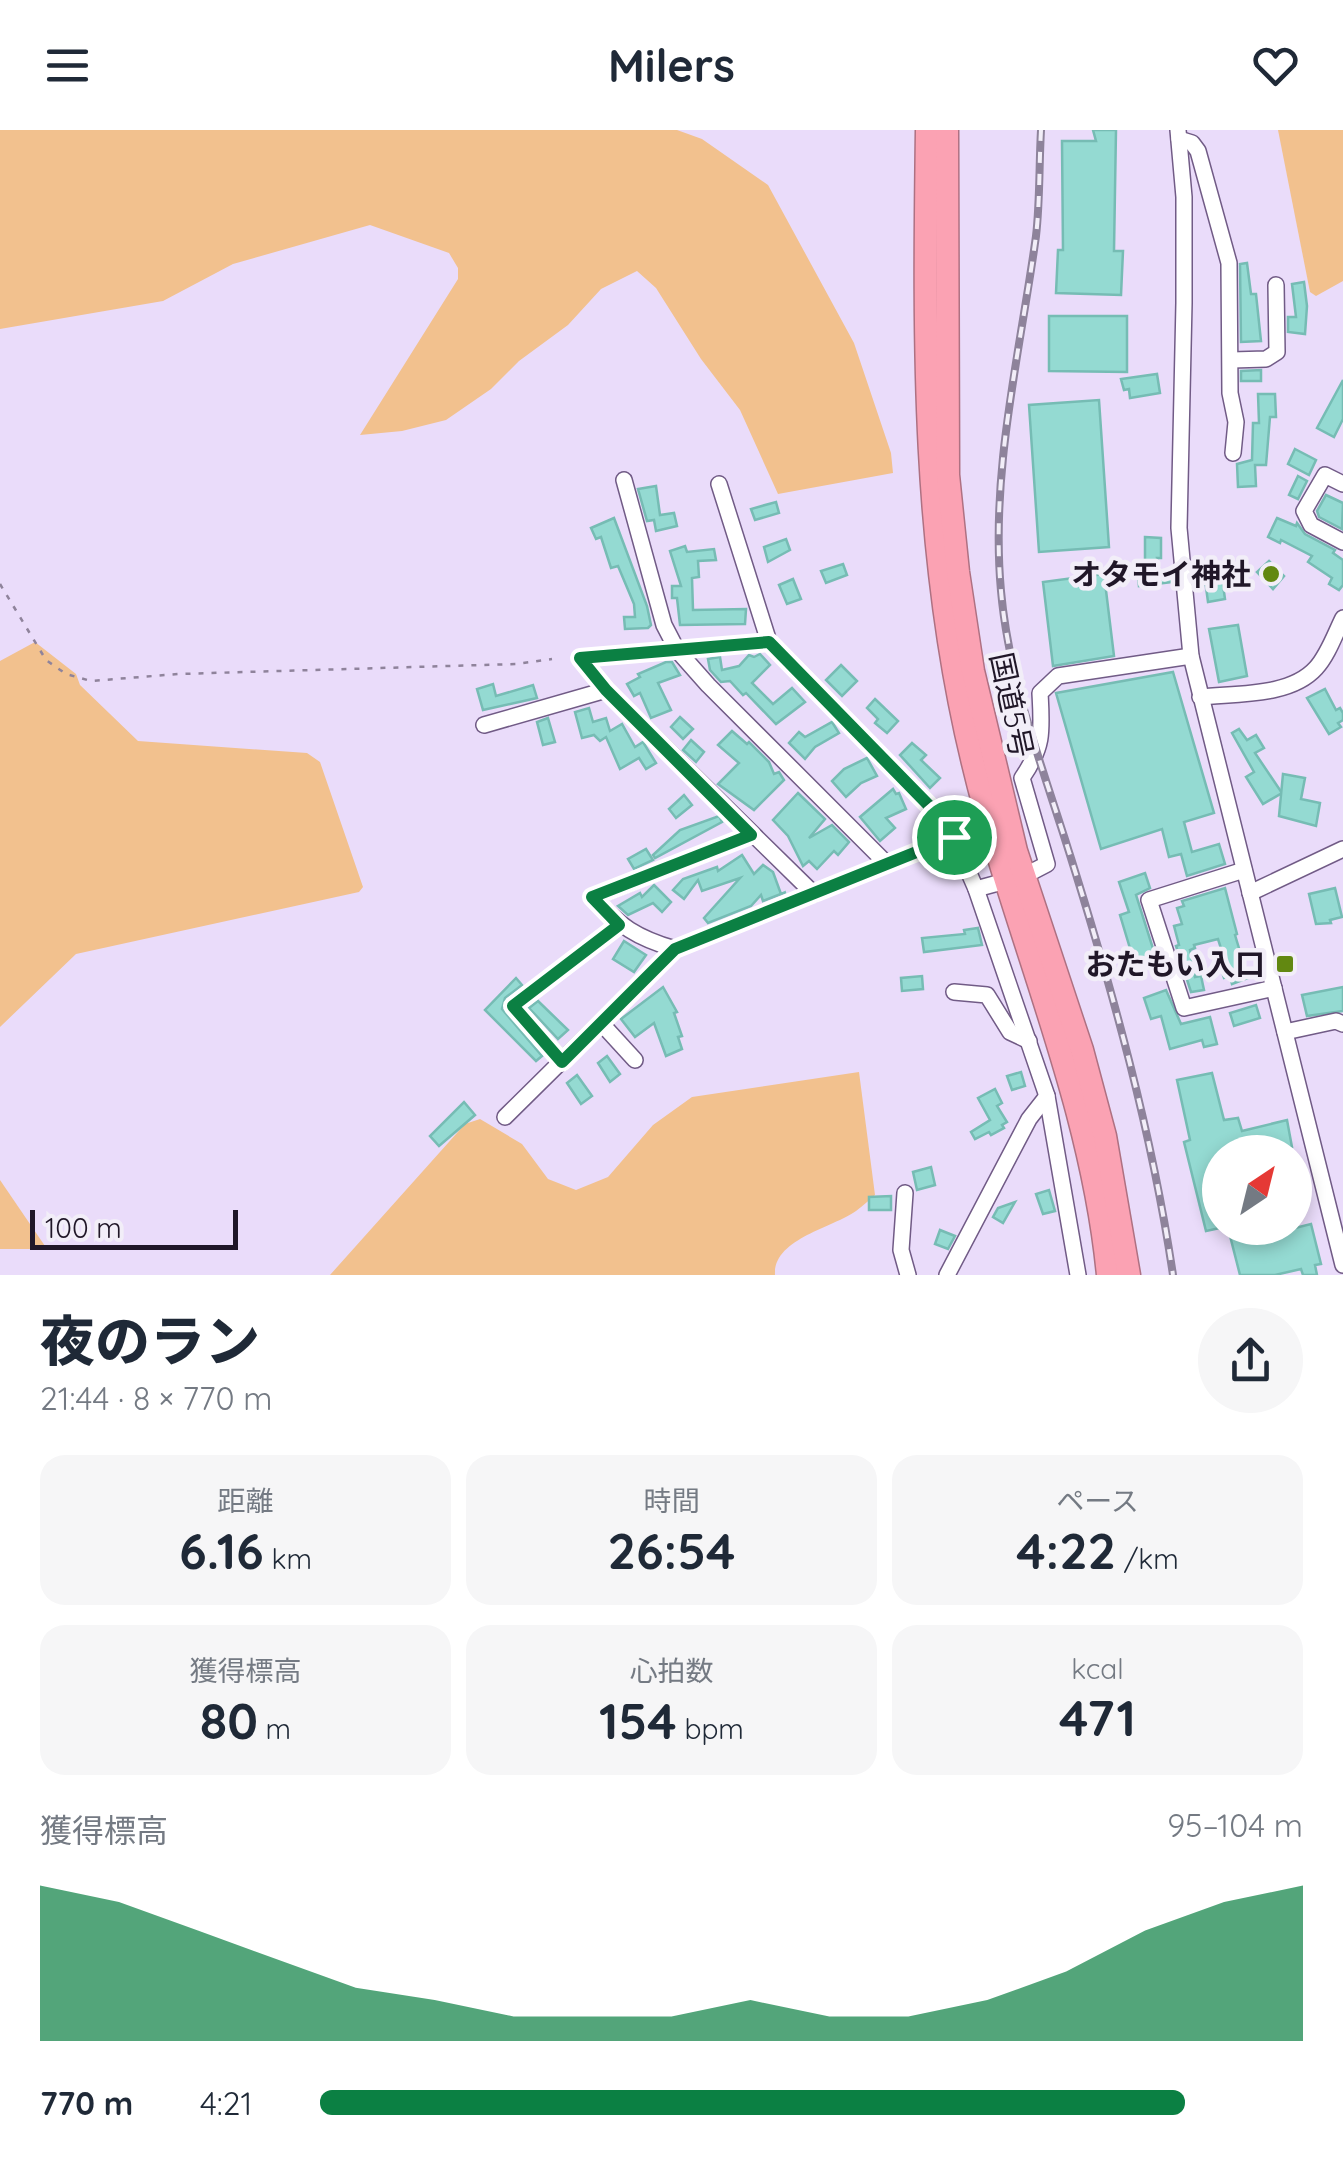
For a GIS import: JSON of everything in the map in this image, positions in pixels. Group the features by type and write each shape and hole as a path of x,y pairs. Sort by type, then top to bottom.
{"highway":[{"name":"国道5号","path":"927,130 929,476 952,674 973,766 1082,1050 1105,1136 1129,1275"},
{"name":"国道5号","path":"947,130 948,474 958,572 1015,878 1086,1138 1108,1275"}],"street":[{"path":"1179,134 1198,151 1229,263 1234,453"},
{"path":"1179,134 1184,198 1184,304 1178,528 1191,656 1343,1266"},
{"path":"1232,360 1266,359 1277,352 1276,285"},
{"path":"1343,484 1325,475 1304,510 1311,525 1343,542"},
{"path":"624,480 664,625 676,650 886,863"},
{"path":"719,484 769,642 948,825 954,837 976,889 1047,1096 1078,1275"},
{"path":"1200,696 1273,689 1300,682 1318,667 1343,618"},
{"path":"769,642 580,658 606,690 814,894"},
{"path":"976,889 1048,864 1022,778 1037,757 1042,735 1040,693 1058,676 1191,656"},
{"path":"484,724 606,690"},
{"path":"675,949 648,941 619,925 592,897 751,835"},
{"path":"505,1117 675,949 954,837"},
{"path":"1250,893 1342,851"},
{"path":"1244,870 1149,900 1184,1008 1274,988"},
{"path":"562,1062 513,1006 619,925"},
{"path":"954,992 987,994 1010,1032 1029,1041"},
{"path":"1284,1032 1336,1021 1343,1024"},
{"path":"602,1024 635,1060"},
{"path":"947,1275 1029,1119 1047,1096"},
{"path":"905,1193 901,1250 908,1275"}],"path":[{"path":"0,584 46,660 66,674 90,680 516,664 552,658"}],"shaded area":[{"path":"0,130 677,130 702,139 768,185 854,343 891,453 893,473 778,494 740,410 701,359 656,288 637,271 601,289 568,325 519,361 491,389 446,420 402,431 360,435 458,279 458,268 449,253 370,225 233,264 163,301 0,329"},
{"path":"1278,130 1343,130 1343,281 1316,296 1310,292"},
{"path":"35,642 76,674 80,685 138,741 307,753 320,762 363,887 359,892 76,954 0,1027 0,661"},
{"path":"859,1072 875,1195 846,1217 793,1243 783,1252 775,1275 330,1275 465,1124 480,1119 522,1144 548,1179 576,1190 608,1177 653,1125 692,1097"},
{"path":"0,1180 47,1249 0,1249"}],"building":[{"path":"1093,130 1116,130 1114,251 1123,251 1121,295 1056,293 1058,250 1063,250 1062,141 1096,141"},
{"path":"1247,263 1251,294 1256,294 1261,341 1241,342 1240,264"},
{"path":"1304,282 1305,334 1288,332 1288,317 1296,317 1292,284"},
{"path":"1049,316 1127,316 1127,372 1049,371"},
{"path":"1261,370 1261,381 1241,381 1241,371"},
{"path":"1157,374 1160,393 1130,398 1129,389 1124,390 1121,379"},
{"path":"1343,380 1343,419 1334,437 1317,428"},
{"path":"1258,394 1275,394 1276,417 1270,417 1266,465 1255,465 1256,486 1238,487 1237,464 1252,460 1253,423 1259,423"},
{"path":"1099,400 1109,547 1039,552 1029,405"},
{"path":"1295,449 1316,460 1309,475 1288,464"},
{"path":"1298,476 1307,481 1298,499 1289,495"},
{"path":"656,486 660,515 674,513 677,526 656,531 654,520 647,521 638,489"},
{"path":"1326,495 1343,503 1342,529 1319,517 1317,511"},
{"path":"776,502 779,513 755,520 751,509"},
{"path":"614,518 647,606 651,625 648,628 625,629 624,617 635,617 634,604 618,566 611,568 601,537 596,539 591,528"},
{"path":"1277,518 1296,526 1297,523 1305,534 1335,550 1333,553 1343,560 1343,585 1339,590 1329,584 1332,578 1308,562 1312,556 1268,537"},
{"path":"1145,537 1161,538 1159,573 1172,572 1173,582 1139,586 1138,575 1145,575"},
{"path":"786,539 790,550 768,562 764,547"},
{"path":"685,546 687,552 714,549 716,560 698,561 699,577 692,578 693,610 746,609 745,624 680,625 672,586 681,586 670,551"},
{"name":"オタモイ神社","path":"1269,561 1284,576 1273,589 1257,572"},
{"path":"1220,563 1225,599 1208,602 1203,565"},
{"path":"843,564 847,575 826,583 821,571"},
{"path":"1104,574 1114,656 1053,666 1043,582"},
{"path":"793,579 801,599 787,604 779,585"},
{"path":"1238,625 1247,676 1219,682 1209,629"},
{"path":"760,654 770,665 752,683 773,704 792,688 805,702 776,724 746,693 743,695 730,681 721,682 710,670 708,659 720,657 722,670 739,666 749,655"},
{"path":"672,662 680,675 658,683 671,710 651,718 640,693 634,696 627,684 640,677 638,674"},
{"path":"841,665 857,681 842,696 826,680"},
{"path":"1173,672 1214,813 1184,822 1192,852 1219,844 1225,864 1187,876 1181,854 1169,857 1162,829 1101,849 1056,693"},
{"path":"493,684 496,696 533,685 537,698 483,710 477,689"},
{"path":"1325,689 1336,710 1340,708 1343,713 1343,720 1338,723 1341,727 1329,734 1307,698"},
{"path":"875,699 898,721 887,733 875,723 878,719 867,708"},
{"path":"589,708 593,722 606,718 610,731 622,724 635,747 643,742 656,763 646,769 639,758 620,769 606,737 600,741 594,735 582,738 575,712"},
{"path":"680,717 693,729 683,739 671,727"},
{"path":"548,718 555,742 543,745 537,722"},
{"path":"832,722 839,733 815,747 805,759 789,743 799,732 805,737"},
{"path":"1239,729 1247,740 1256,735 1264,748 1255,753 1282,793 1263,804 1246,777 1254,772 1232,733"},
{"path":"732,731 749,742 769,762 774,774 779,772 784,780 754,810 718,784 739,763 718,745"},
{"path":"691,740 704,752 696,762 683,750"},
{"path":"912,743 926,755 921,760 940,778 930,788 900,755"},
{"path":"867,758 877,776 861,783 846,797 832,781 844,769"},
{"path":"1283,774 1305,778 1301,799 1320,803 1316,826 1279,816"},
{"path":"893,789 906,809 886,818 895,828 880,841 860,817"},
{"path":"798,793 825,819 809,838 832,825 849,842 817,869 809,861 803,866 788,836 773,820"},
{"path":"684,795 692,805 676,818 669,809"},
{"path":"719,816 722,822 655,858 653,855 680,830"},
{"path":"646,849 653,860 634,869 628,859"},
{"path":"742,855 754,874 763,865 773,872 781,894 763,901 761,895 751,906 708,923 704,918 740,878 702,891 698,880 684,899 673,890 683,879 717,867 718,871"},
{"path":"1145,873 1150,888 1136,895 1156,958 1135,965 1120,915 1129,912 1119,882"},
{"path":"654,885 671,902 662,912 653,903 628,915 618,906 640,893 642,897"},
{"path":"1225,888 1248,978 1232,984 1230,976 1224,978 1220,966 1226,964 1218,939 1194,945 1190,950 1195,977 1201,976 1204,990 1191,992 1176,946 1179,945 1174,926 1182,924 1177,908 1184,906 1182,901"},
{"path":"1335,888 1342,917 1316,924 1309,894"},
{"path":"978,928 982,945 924,952 922,938 965,934 964,930"},
{"path":"624,941 646,955 634,972 613,959"},
{"path":"922,976 923,989 902,991 901,978"},
{"path":"516,978 522,985 505,998 502,1009 542,1056 536,1061 485,1010"},
{"path":"663,987 677,1012 674,1013 682,1036 678,1037 682,1049 666,1056 654,1023 635,1037 621,1019"},
{"path":"1343,987 1343,1011 1307,1016 1302,995"},
{"path":"1166,990 1181,1024 1210,1017 1217,1044 1204,1047 1202,1040 1170,1049 1161,1016 1151,1019 1144,998"},
{"path":"538,1001 568,1030 558,1039 529,1008"},
{"path":"1256,1005 1260,1018 1234,1026 1230,1013"},
{"path":"607,1056 620,1074 610,1082 598,1063"},
{"path":"1021,1072 1025,1086 1012,1090 1007,1076"},
{"path":"1212,1073 1224,1120 1238,1118 1242,1131 1287,1120 1290,1135 1202,1135 1202,1215 1184,1142 1190,1140 1177,1080"},
{"path":"577,1075 592,1096 581,1104 567,1083"},
{"path":"995,1089 1002,1103 997,1106 1007,1122 991,1135 989,1132 975,1139 971,1132 990,1120 978,1098"},
{"path":"464,1102 475,1115 439,1146 430,1136"},
{"path":"931,1167 935,1185 917,1190 913,1172"},
{"path":"1049,1190 1055,1211 1043,1214 1036,1194"},
{"path":"891,1196 891,1210 869,1210 869,1197"},
{"path":"1015,1202 1003,1223 993,1217 998,1208"},
{"path":"1312,1228 1321,1264 1315,1265 1317,1275 1303,1275 1301,1269 1275,1275 1240,1275 1232,1245 1312,1245"},
{"path":"940,1230 955,1236 948,1249 935,1244"}],"railway":[{"path":"1041,130 1036,236 1003,457 1001,591 1019,692 1130,1063 1173,1275"}],"place":[{"name":"オタモイ神社","path":"1271,574"},
{"name":"おたもい入口","path":"1285,964"}],"route":[{"path":"769,642 948,825 954,837 675,949 562,1062 513,1006 619,925 592,897 751,835 606,690 580,658 769,642"}]}
